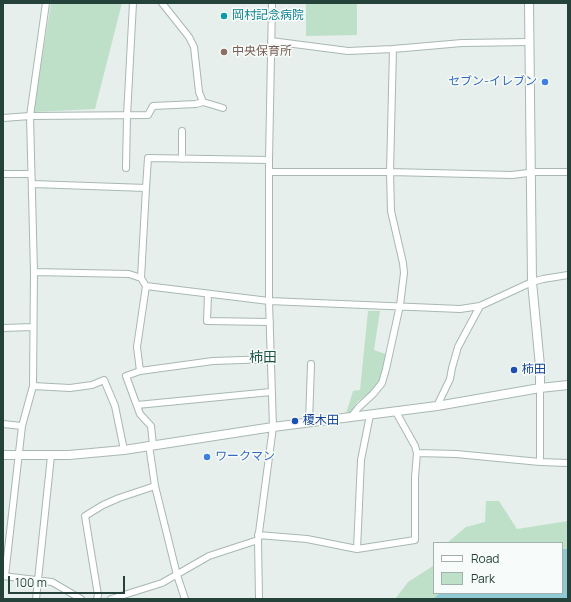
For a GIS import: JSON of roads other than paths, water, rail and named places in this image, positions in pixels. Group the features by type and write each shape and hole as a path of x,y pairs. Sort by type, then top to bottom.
{"street":[{"path":"46,3 30,116 34,272 33,386 22,426 4,576 52,582 82,599"},
{"path":"126,168 127,116 134,3"},
{"path":"162,3 189,38 194,47 200,92 204,102"},
{"path":"259,599 258,538 272,427 269,301 269,160 272,3"},
{"path":"529,3 532,282 540,388 540,462"},
{"path":"271,41 348,51 462,43 529,42"},
{"path":"351,417 382,383 400,305 404,273 391,211 390,172 393,49"},
{"path":"3,118 30,116 148,115 153,106 196,104 204,102 223,108"},
{"path":"182,131 182,159"},
{"path":"140,371 137,347 146,286 141,278 148,158 269,160"},
{"path":"270,172 390,172 512,175 531,174 536,172 568,172"},
{"path":"3,174 31,174"},
{"path":"32,184 146,188"},
{"path":"34,272 129,274 141,278"},
{"path":"146,286 269,301 400,305 460,309 480,306 532,282 568,274"},
{"path":"208,294 207,321 270,322"},
{"path":"437,406 450,379 458,347 480,306"},
{"path":"3,328 33,327"},
{"path":"185,599 177,574 155,486 151,445 151,426 140,414 126,376 140,371 213,361 271,359"},
{"path":"309,422 311,364"},
{"path":"33,386 70,388 92,385 104,380 115,406 124,450"},
{"path":"3,455 51,456 124,450 272,427 370,416 540,388 568,385"},
{"path":"137,405 271,392"},
{"path":"111,599 162,584 209,556 258,538 307,539 356,549 415,540 415,478 417,453 415,446 396,412"},
{"path":"356,549 361,460 370,416"},
{"path":"3,424 22,426"},
{"path":"417,453 456,454 540,462 568,463"},
{"path":"36,599 51,456"},
{"path":"97,599 98,595 85,516 103,505 155,486"}],"water":[{"path":"563,549 568,549 568,599 433,599 439,594 563,594"}],"place":[{"name":"岡村記念病院","path":"224,16"},
{"name":"中央保育所","path":"224,52"},
{"name":"セブン-イレブン","path":"545,82"},
{"name":"柿田","path":"514,370"},
{"name":"榎木田","path":"295,421"},
{"name":"ワークマン","path":"207,457"}],"district":[{"name":"柿田","path":"263,358"}]}
